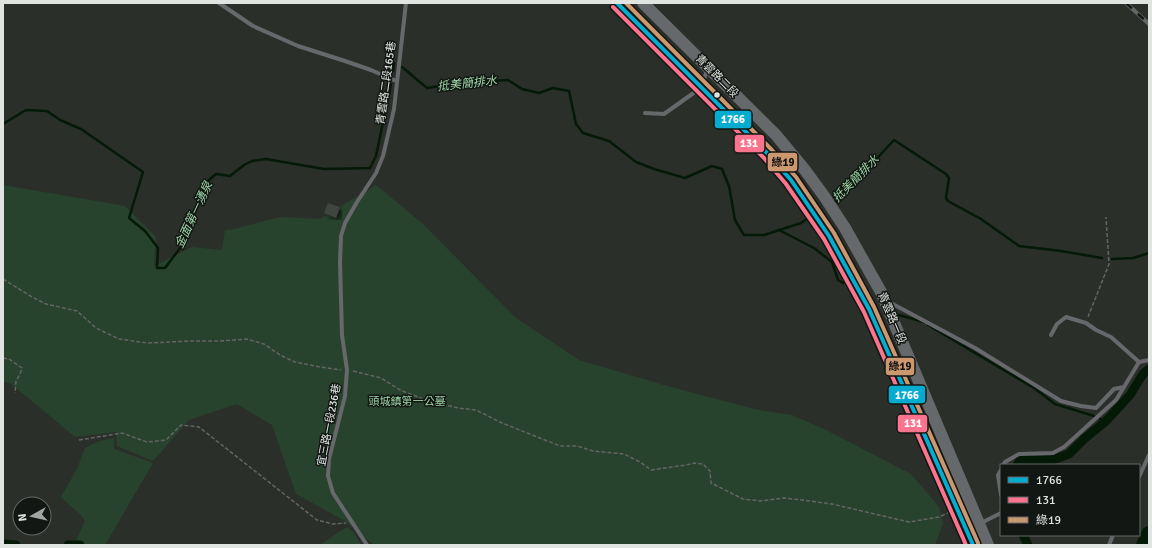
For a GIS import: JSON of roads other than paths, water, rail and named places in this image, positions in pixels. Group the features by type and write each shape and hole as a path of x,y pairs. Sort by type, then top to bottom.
{"main road":[{"name":"青雲路二段","path":"617,3 768,154 791,180 829,236"},
{"name":"青雲路二段","path":"643,3 776,136 805,170 845,228"},
{"name":"青雲路一段","path":"845,228 881,292 988,545"},
{"name":"青雲路一段","path":"829,236 869,309 973,545"}],"lane":[{"path":"219,3 253,26 298,46 365,68 396,81"},
{"name":"青雲路二段165巷","path":"347,370 342,335 340,262 341,236 345,223 376,173 383,156 394,109 406,3"},
{"path":"645,113 664,114 702,87 707,67"},
{"path":"884,300 975,348 1061,401 1096,408 1114,389 1124,387"},
{"path":"1051,335 1057,324 1066,317 1086,323 1096,330 1111,336 1139,362"},
{"path":"1004,464 1019,454 1054,453 1064,447 1116,400 1139,362 1149,360"},
{"name":"宜三路一段236巷","path":"347,370 345,396 329,459 328,476 333,493 367,545"},
{"path":"903,420 919,421"},
{"path":"1140,476 1149,455"},
{"path":"1000,472 998,475 1000,488"},
{"path":"966,527 980,524 1000,514"}],"waterway":[{"name":"金面第一湧泉","path":"393,71 394,63"},
{"name":"抵美簡排水","path":"402,67 427,88 460,83 508,80 522,89 539,93 553,88 569,91 576,124 583,133 609,141 636,162 685,178 712,166 722,169 729,186 735,220 744,235 764,235 801,223 812,215"},
{"name":"金面第一湧泉","path":"3,124 26,110 47,111 60,120 81,129 143,172 129,218 145,231 158,248 157,268 165,268 184,243 208,181 216,174 230,176 244,165 252,161 266,159 324,169 370,168 376,156 391,84"},
{"name":"抵美簡排水","path":"832,203 838,200 894,140 946,174 949,178 946,198 948,201 981,219 1019,246 1102,258"},
{"path":"779,230 814,248 832,262 838,280 843,283"},
{"name":"抵美簡排水","path":"1112,259 1133,258 1149,253"},
{"path":"899,315 924,322"},
{"path":"928,325 1034,388 1055,404 1094,416"},
{"path":"1018,464 1020,460 1052,460 1069,454 1084,439 1106,421 1130,395 1143,374 1149,369"},
{"path":"1100,419 1106,421"},
{"path":"1144,545 1149,534"},
{"path":"1024,536 1028,545"},
{"path":"3,544 16,545"},
{"path":"68,545 80,545"}],"railway":[{"path":"1126,3 1149,24"}],"park label":[{"name":"頭城鎮第一公墓","path":"407,401"}]}
